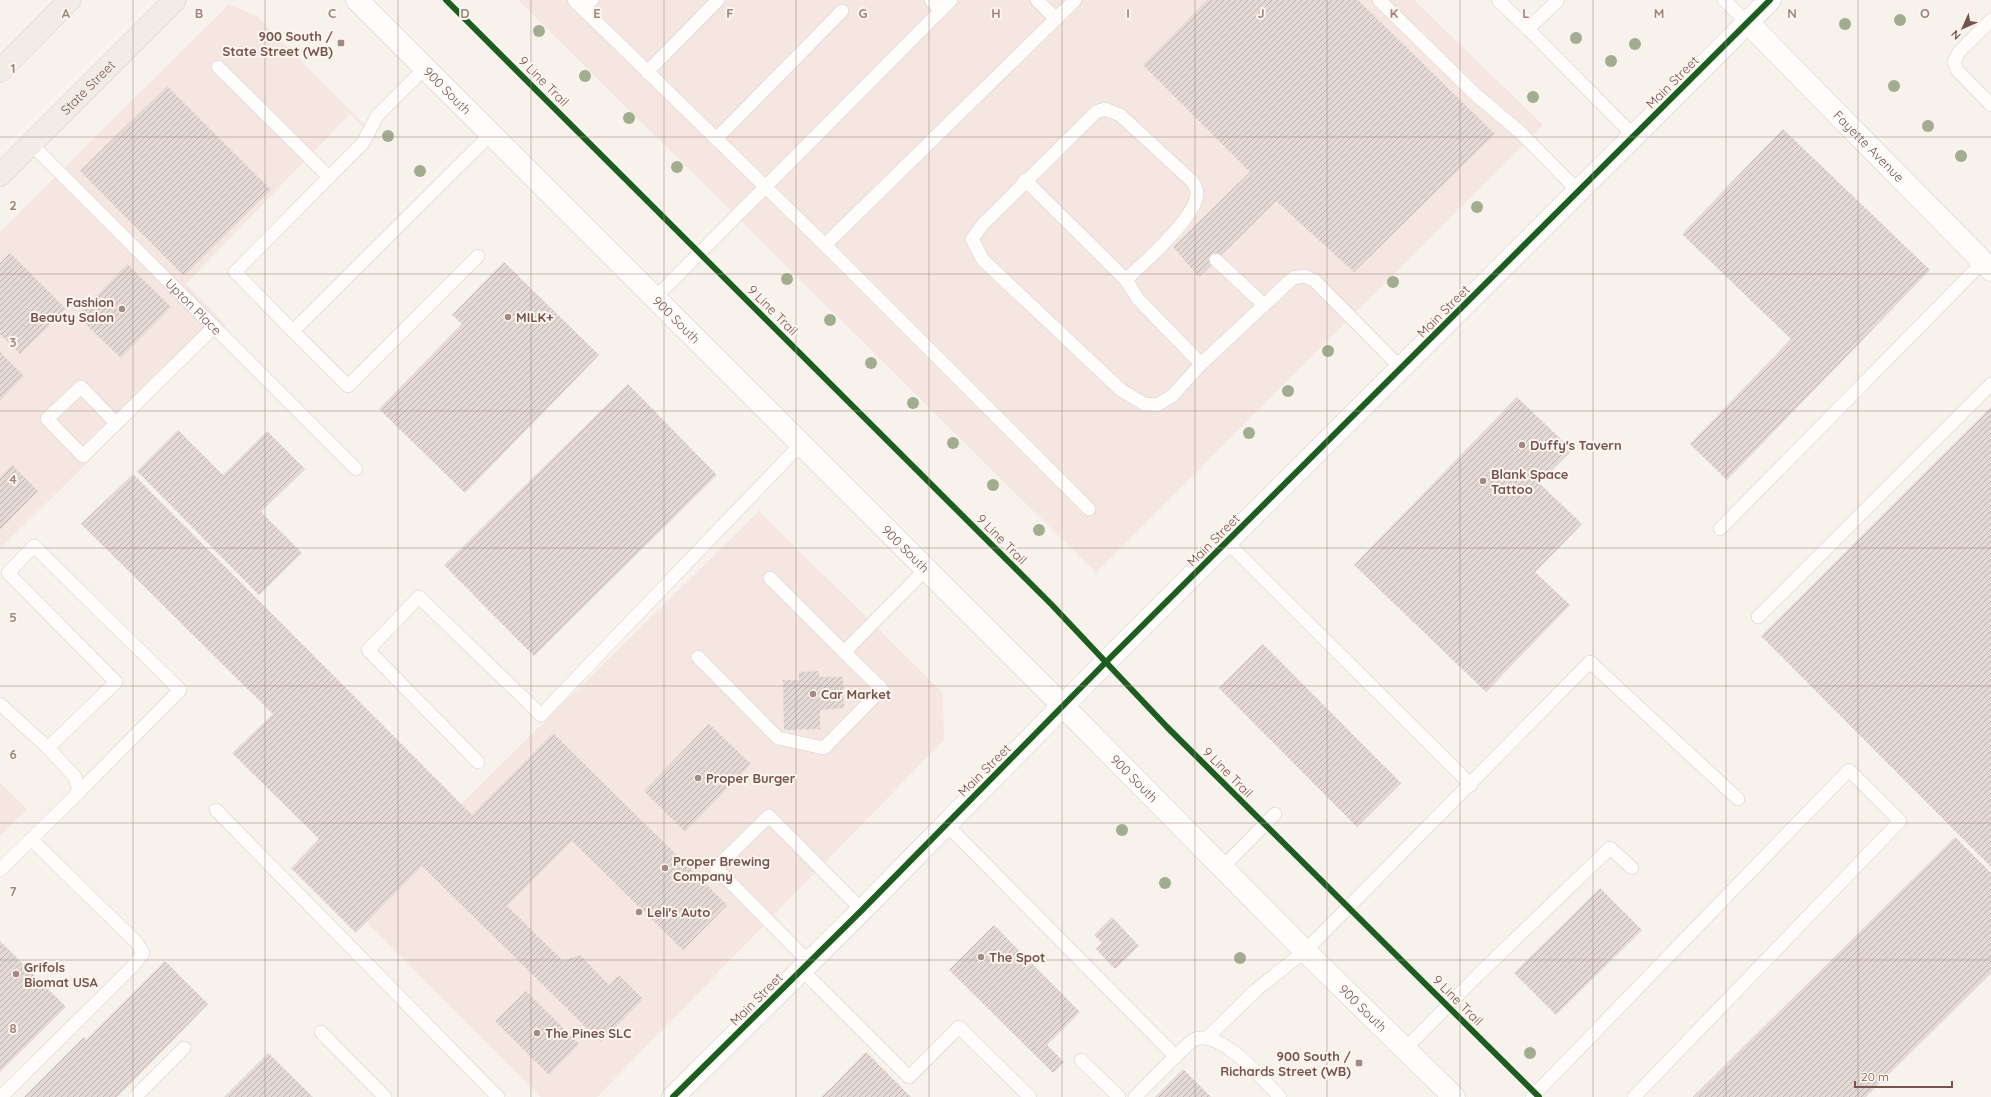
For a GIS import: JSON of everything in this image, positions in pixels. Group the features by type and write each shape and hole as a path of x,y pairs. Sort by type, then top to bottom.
{"main road":[{"path":"0,71 70,0"},
{"name":"State Street","path":"0,175 175,0"}],"street":[{"name":"900 South","path":"357,0 1063,706 1222,868 1454,1097"},
{"name":"Main Street","path":"675,1096 1770,0"},
{"name":"Fayette Avenue","path":"1747,22 1987,266"}],"lane":[{"path":"648,72 718,0"},
{"path":"931,0 941,10"},
{"path":"655,298 951,0"},
{"path":"1037,0 1056,19"},
{"path":"825,245 1075,0"},
{"path":"1379,0 1475,94 1520,132 1578,191"},
{"path":"1498,0 1634,136"},
{"path":"1528,30 1558,0"},
{"path":"1724,0 1747,22"},
{"path":"583,3 648,72 825,245 1089,509"},
{"path":"716,139 842,11"},
{"path":"1991,20 1959,52 1954,62 1957,70 1991,105"},
{"path":"218,67 329,177"},
{"path":"425,68 377,116 364,143 234,272 348,386 478,256"},
{"path":"1126,280 1184,229 1194,207 1198,192 1193,182 1120,115 1105,109 1096,112 1025,180 983,224 972,239 983,260 1121,390 1144,404 1157,405 1172,396 1201,364 1263,304 1293,278 1304,276 1314,280 1402,368"},
{"path":"293,331 491,134"},
{"name":"Upton Place","path":"31,144 356,469"},
{"path":"1025,180 1126,280 1138,299 1201,364"},
{"path":"1216,260 1263,304"},
{"path":"1720,529 1987,266"},
{"path":"116,423 81,387 47,419 83,456 214,327"},
{"path":"1758,617 1991,384"},
{"path":"478,762 368,650 419,597 541,715 801,444"},
{"path":"1227,542 1471,785"},
{"path":"0,870 180,690 34,546 8,573 116,682 48,748"},
{"path":"844,652 926,569"},
{"path":"698,657 778,738 824,748 882,689 770,578"},
{"path":"1135,1097 1194,1039 1208,1037 1256,990 1305,951 1471,785 1590,662 1738,799"},
{"path":"0,704 48,748 75,777 79,792"},
{"path":"1532,1097 1849,770 1900,821 1634,1097"},
{"path":"216,810 498,1097"},
{"path":"1222,868 1275,814"},
{"path":"862,910 769,816 716,868 909,1077 959,1027 1030,1097"},
{"path":"946,824 1176,1057"},
{"path":"1,1097 132,968 142,953 137,943 32,839"},
{"path":"1405,1049 1478,975 1610,848 1632,868"},
{"path":"321,1032 385,1097"},
{"path":"1208,1037 1240,1057 1280,1097"},
{"path":"136,1097 184,1048"},
{"path":"1081,1060 1119,1097"}],"shaded area":[{"path":"518,0 1414,0 1543,125 1096,573"},
{"path":"229,4 258,17 395,156 350,114 186,284 226,325 0,549 0,232"},
{"path":"759,511 943,693 944,740 597,1097 541,1097 354,909"},
{"path":"0,783 27,809 0,835"}],"building":[{"path":"1207,0 1358,0 1495,134 1354,272 1276,201 1199,277 1173,247 1250,172 1143,65"},
{"path":"167,86 271,190 184,276 80,171"},
{"path":"1783,129 1930,270 1727,480 1690,444 1791,339 1682,234"},
{"path":"10,253 66,309 20,354 0,334 0,263"},
{"path":"504,262 599,355 465,493 379,409 462,324 452,315"},
{"path":"127,264 171,307 121,358 77,316"},
{"path":"0,352 24,376 0,401"},
{"path":"628,384 717,475 534,656 444,565"},
{"path":"1517,397 1572,450 1539,483 1582,524 1535,572 1570,605 1486,692 1354,565"},
{"path":"1991,407 1991,867 1761,636"},
{"path":"178,430 223,475 267,431 305,469 261,512 302,553 259,595 137,471"},
{"path":"12,465 38,491 0,530 0,477"},
{"path":"133,474 472,815 553,733 727,905 683,950 572,841 507,906 563,961 580,955 609,985 619,975 643,999 601,1042 422,866 356,933 291,868 319,839 232,753 273,714 81,524"},
{"path":"1263,644 1401,783 1357,827 1219,688"},
{"name":"Car Market","path":"819,671 819,677 843,677 844,708 820,710 820,729 784,730 783,680 799,680 799,672"},
{"name":"Proper Burger","path":"709,724 751,764 685,832 644,791"},
{"path":"1955,837 1991,873 1991,973 1866,1097 1693,1097"},
{"path":"1600,888 1642,930 1556,1015 1514,973"},
{"path":"1112,917 1139,946 1115,969 1096,949 1102,943 1094,935"},
{"path":"994,925 1080,1012 1047,1045 1064,1062 1053,1073 949,970"},
{"name":"Grifols Biomat USA","path":"0,941 66,1007 0,1072"},
{"path":"165,961 208,1004 117,1097 24,1097 84,1037 86,1040"},
{"name":"The Pines SLC","path":"526,991 579,1044 549,1075 495,1021"},
{"path":"866,1052 911,1097 821,1097 833,1086"},
{"path":"268,1053 313,1097 224,1097"},
{"path":"1183,1069 1211,1097 1155,1097"}],"cycle path":[{"name":"9 Line Trail","path":"446,0 1052,605 1167,727 1539,1097"},
{"path":"673,1097 862,910 1107,661 1770,0"}],"place":[{"name":"900 South / State Street (WB)","path":"341,43"},
{"name":"Fashion Beauty Salon","path":"122,309"},
{"name":"MILK+","path":"508,317"},
{"name":"Duffy's Tavern","path":"1522,445"},
{"name":"Blank Space Tattoo","path":"1483,481"},
{"name":"Car Market","path":"813,694"},
{"name":"Proper Burger","path":"698,778"},
{"name":"Proper Brewing Company","path":"665,868"},
{"name":"Leli's Auto","path":"639,912"},
{"name":"The Spot","path":"981,957"},
{"name":"Grifols Biomat USA","path":"16,974"},
{"name":"The Pines SLC","path":"537,1033"},
{"name":"900 South / Richards Street (WB)","path":"1359,1063"}]}
